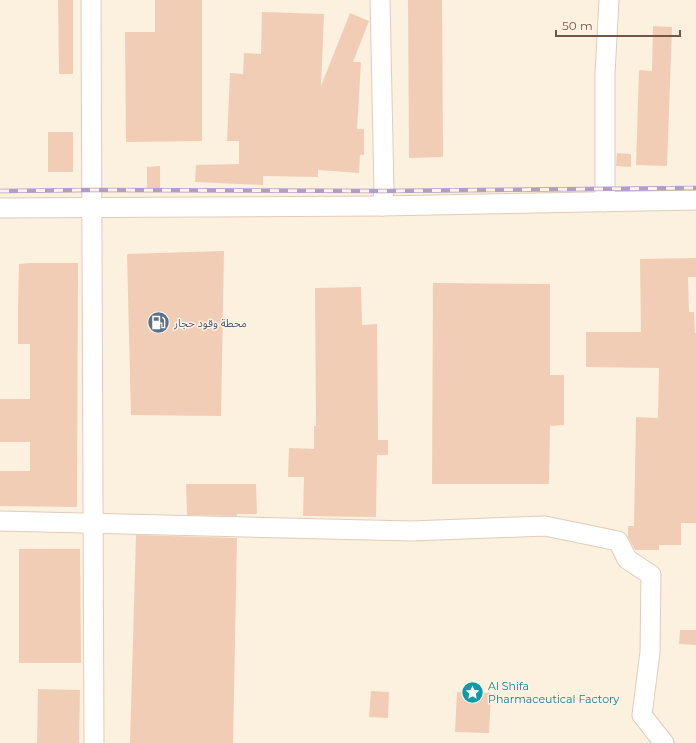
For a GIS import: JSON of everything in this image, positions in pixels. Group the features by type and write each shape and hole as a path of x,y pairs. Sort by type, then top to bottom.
{"street":[{"path":"91,0 94,743"},
{"path":"380,0 384,191 382,206"},
{"path":"605,202 605,74 609,0"},
{"path":"0,208 382,206 696,200"},
{"path":"0,520 412,531 546,526 618,540 627,559 651,575 650,652 642,715 664,743"}],"building":[{"path":"58,0 73,0 73,74 59,74"},
{"path":"155,0 202,0 202,141 126,142 125,32 155,32"},
{"path":"408,0 442,0 443,157 409,158"},
{"path":"262,12 324,14 321,86 350,13 369,21 353,62 361,62 357,129 364,129 364,155 360,155 359,173 318,170 318,177 263,176 263,185 195,182 196,165 239,164 239,141 227,141 230,73 243,74 244,53 261,54"},
{"path":"653,26 672,27 667,166 636,165 639,70 652,71"},
{"path":"48,132 73,132 73,172 48,172"},
{"path":"617,153 631,154 631,167 616,166"},
{"path":"160,166 160,188 147,188 147,167"},
{"path":"224,251 221,416 131,415 127,254"},
{"path":"696,258 696,277 688,277 689,312 694,312 696,333 696,523 681,523 681,545 659,545 659,550 635,550 628,537 628,526 634,526 636,417 658,418 659,368 586,367 586,332 641,332 640,259"},
{"path":"78,263 77,507 0,506 0,471 30,471 30,442 0,442 0,399 30,399 30,344 18,344 18,308 19,264"},
{"path":"433,283 550,284 550,375 564,375 564,425 550,426 549,484 432,484"},
{"path":"361,287 362,325 377,324 378,440 388,440 388,455 377,455 376,517 303,516 304,477 288,477 289,448 314,449 314,426 316,426 315,288"},
{"path":"186,484 256,484 257,514 237,514 237,516 187,515"},
{"path":"136,535 237,538 233,743 130,743"},
{"path":"19,549 80,549 81,663 19,663"},
{"path":"680,630 696,630 696,645 679,644"},
{"path":"38,689 80,690 79,743 37,743"},
{"path":"371,691 389,692 388,718 369,717"},
{"path":"457,692 491,693 489,733 455,732"}],"railway":[{"path":"0,191 384,191 696,188"}],"place":[{"name":"محطة وقود حجار","path":"158,323"},
{"name":"Al Shifa Pharmaceutical Factory","path":"473,692"}]}
